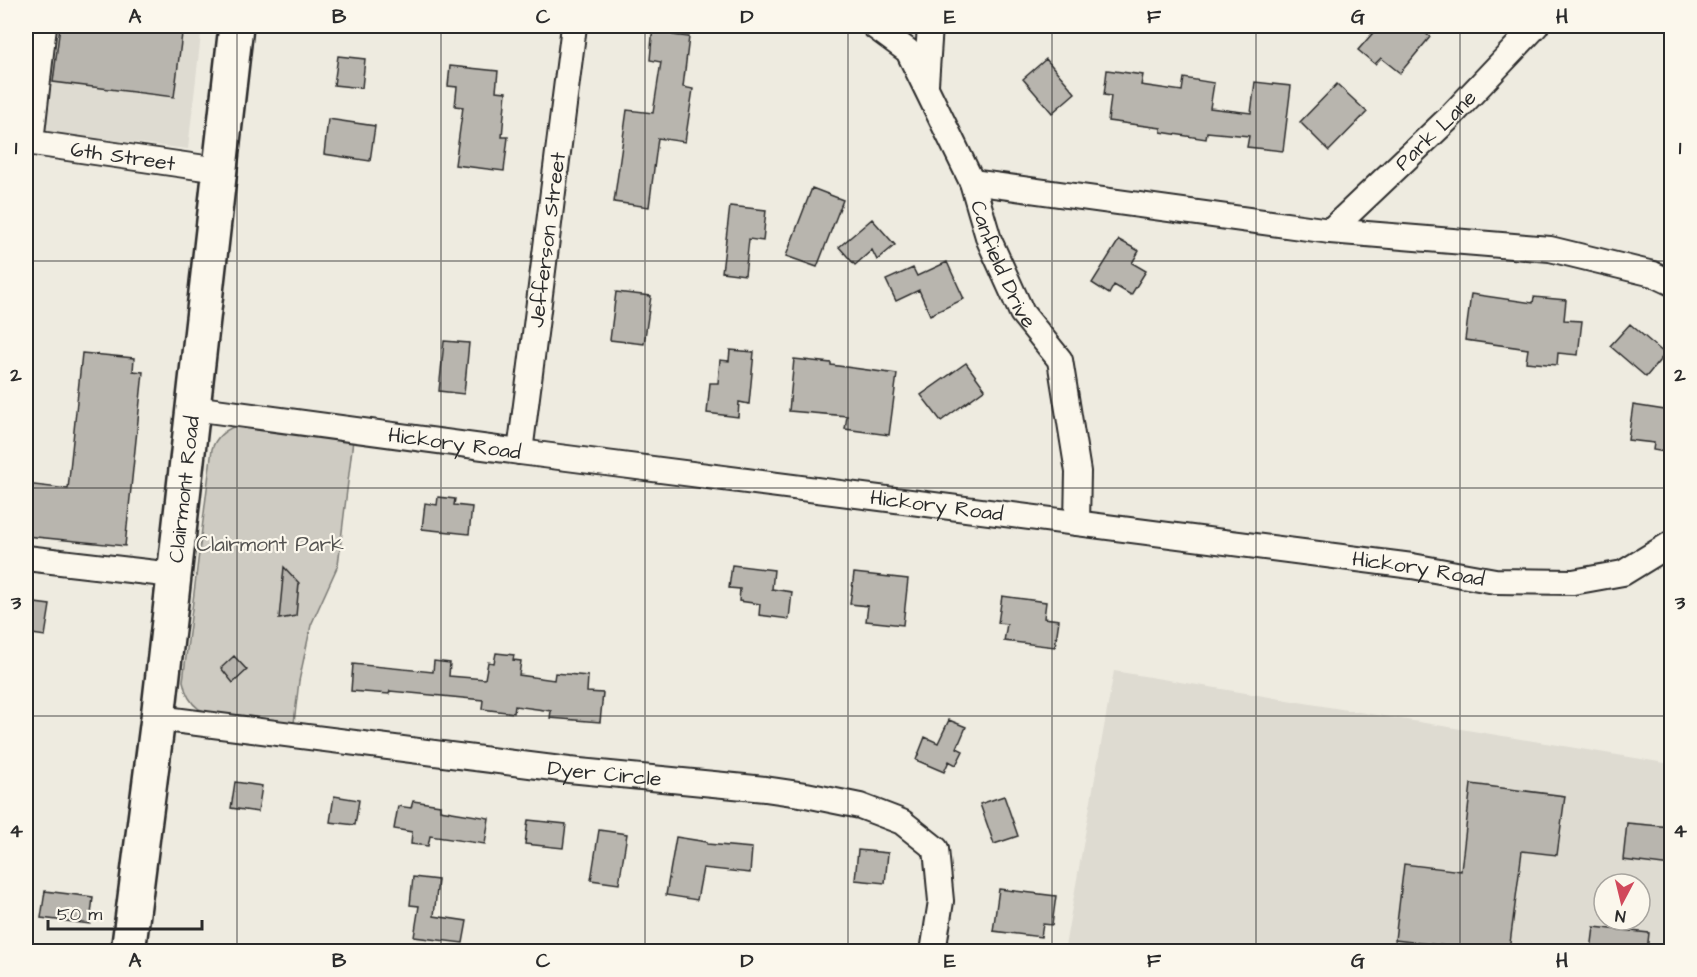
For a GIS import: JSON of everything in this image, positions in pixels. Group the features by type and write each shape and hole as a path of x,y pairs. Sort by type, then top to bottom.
{"main road":[{"name":"Clairmont Road","path":"128,951 158,718 236,26"}],"street":[{"path":"28,142 44,26"},
{"name":"Jefferson Street","path":"520,453 574,26"},
{"name":"Canfield Drive","path":"874,26 908,51 972,182 989,240 1022,313 1060,360 1078,472 1077,523"},
{"path":"926,84 930,26"},
{"name":"Park Lane","path":"1330,231 1448,119 1536,26"},
{"name":"6th Street","path":"28,142 219,170"},
{"path":"972,182 1330,231 1550,249 1653,274 1671,283"},
{"name":"Hickory Road","path":"193,408 520,453 1412,566 1496,580 1573,582 1623,573 1671,543"},
{"path":"26,558 174,575"},
{"name":"Dyer Circle","path":"158,718 569,770 765,789 860,806 902,822 936,849 941,901 933,951"}],"shaded area":[{"path":"26,26 202,26 188,149 26,130"},
{"path":"1114,671 1671,764 1671,951 1064,952"}],"green space":[{"name":"Clairmont Park","path":"235,426 353,440 338,565 311,625 299,681 294,723 206,712 193,703 183,681 212,449 221,435"}],"building":[{"path":"60,26 183,26 174,97 53,82"},
{"path":"653,26 674,26 673,35 689,37 683,87 693,89 685,142 658,138 649,207 614,202 627,110 653,113 661,62 650,60"},
{"path":"1379,26 1416,26 1430,37 1400,73 1381,58 1375,64 1358,50"},
{"path":"338,56 365,59 362,88 334,85"},
{"path":"1046,59 1075,93 1052,113 1023,79"},
{"path":"450,66 498,71 496,91 506,92 502,137 508,137 504,171 455,165 463,107 455,106 457,87 448,86"},
{"path":"1107,70 1143,75 1141,85 1182,91 1184,78 1214,83 1210,108 1251,113 1255,82 1291,86 1283,151 1247,147 1249,136 1207,132 1206,139 1161,132 1161,128 1108,121 1111,96 1104,95"},
{"path":"1337,84 1367,112 1329,151 1300,122"},
{"path":"328,119 375,126 370,161 324,154"},
{"path":"812,188 843,200 817,267 786,256"},
{"path":"730,206 766,210 763,241 749,239 745,275 722,272"},
{"path":"872,219 895,245 877,260 872,250 855,265 839,247"},
{"path":"1119,240 1139,251 1132,263 1146,271 1131,295 1114,285 1109,294 1092,283"},
{"path":"947,262 964,299 930,315 919,290 896,301 886,280 913,268 917,276"},
{"path":"616,292 651,296 644,344 610,340"},
{"path":"1471,294 1533,303 1534,297 1566,300 1564,320 1582,321 1578,355 1558,353 1557,365 1526,362 1528,349 1465,340"},
{"path":"1630,324 1665,354 1646,377 1610,346"},
{"path":"444,341 469,343 464,394 439,391"},
{"path":"730,350 754,352 749,404 739,402 738,417 707,413 710,383 718,383 720,360 729,361"},
{"path":"82,353 134,358 133,371 143,372 125,546 26,536 26,484 68,489"},
{"path":"794,359 897,374 889,435 845,429 847,416 789,411"},
{"path":"966,363 985,389 941,421 921,395"},
{"path":"1633,405 1671,411 1671,453 1653,450 1654,443 1628,440"},
{"path":"438,497 455,499 454,505 472,507 469,534 422,529 425,503 437,505"},
{"path":"732,565 774,570 772,589 792,592 789,619 759,615 760,604 739,601 740,589 729,588"},
{"path":"284,567 299,583 296,616 279,619"},
{"path":"854,573 908,579 903,625 866,621 868,606 850,604"},
{"path":"1002,596 1046,602 1044,618 1059,620 1055,647 1004,641 1007,624 998,623"},
{"path":"27,602 50,605 45,636 26,633"},
{"path":"496,653 514,655 513,660 521,661 519,675 554,680 555,673 588,676 587,692 603,693 600,722 550,718 551,711 515,706 514,713 482,709 483,700 390,691 389,694 351,691 353,664 433,672 434,661 450,663 449,676 485,679 488,662 494,663"},
{"path":"234,656 247,670 233,683 221,668"},
{"path":"949,720 966,727 957,748 963,751 956,765 949,761 944,772 916,760 925,737 938,743"},
{"path":"235,782 262,786 258,812 231,808"},
{"path":"1471,784 1565,796 1557,855 1522,851 1509,951 1489,951 1395,940 1404,864 1461,871"},
{"path":"334,796 359,800 355,825 330,822"},
{"path":"1004,796 1018,836 994,844 980,804"},
{"path":"413,801 440,805 440,810 489,818 485,844 430,836 428,846 411,844 412,832 394,829 398,806 411,808"},
{"path":"528,820 566,824 563,848 525,844"},
{"path":"1627,823 1671,827 1671,866 1623,860"},
{"path":"599,830 627,834 619,884 591,880"},
{"path":"676,837 707,842 707,844 752,848 750,873 703,868 697,900 666,895"},
{"path":"858,850 888,853 885,883 855,880"},
{"path":"413,877 438,880 434,916 467,921 463,943 414,937 419,906 410,905"},
{"path":"999,889 1056,896 1052,925 1043,924 1041,937 993,931"},
{"path":"45,891 93,897 90,924 41,918"},
{"path":"1593,932 1649,933 1647,951 1591,951"}]}
